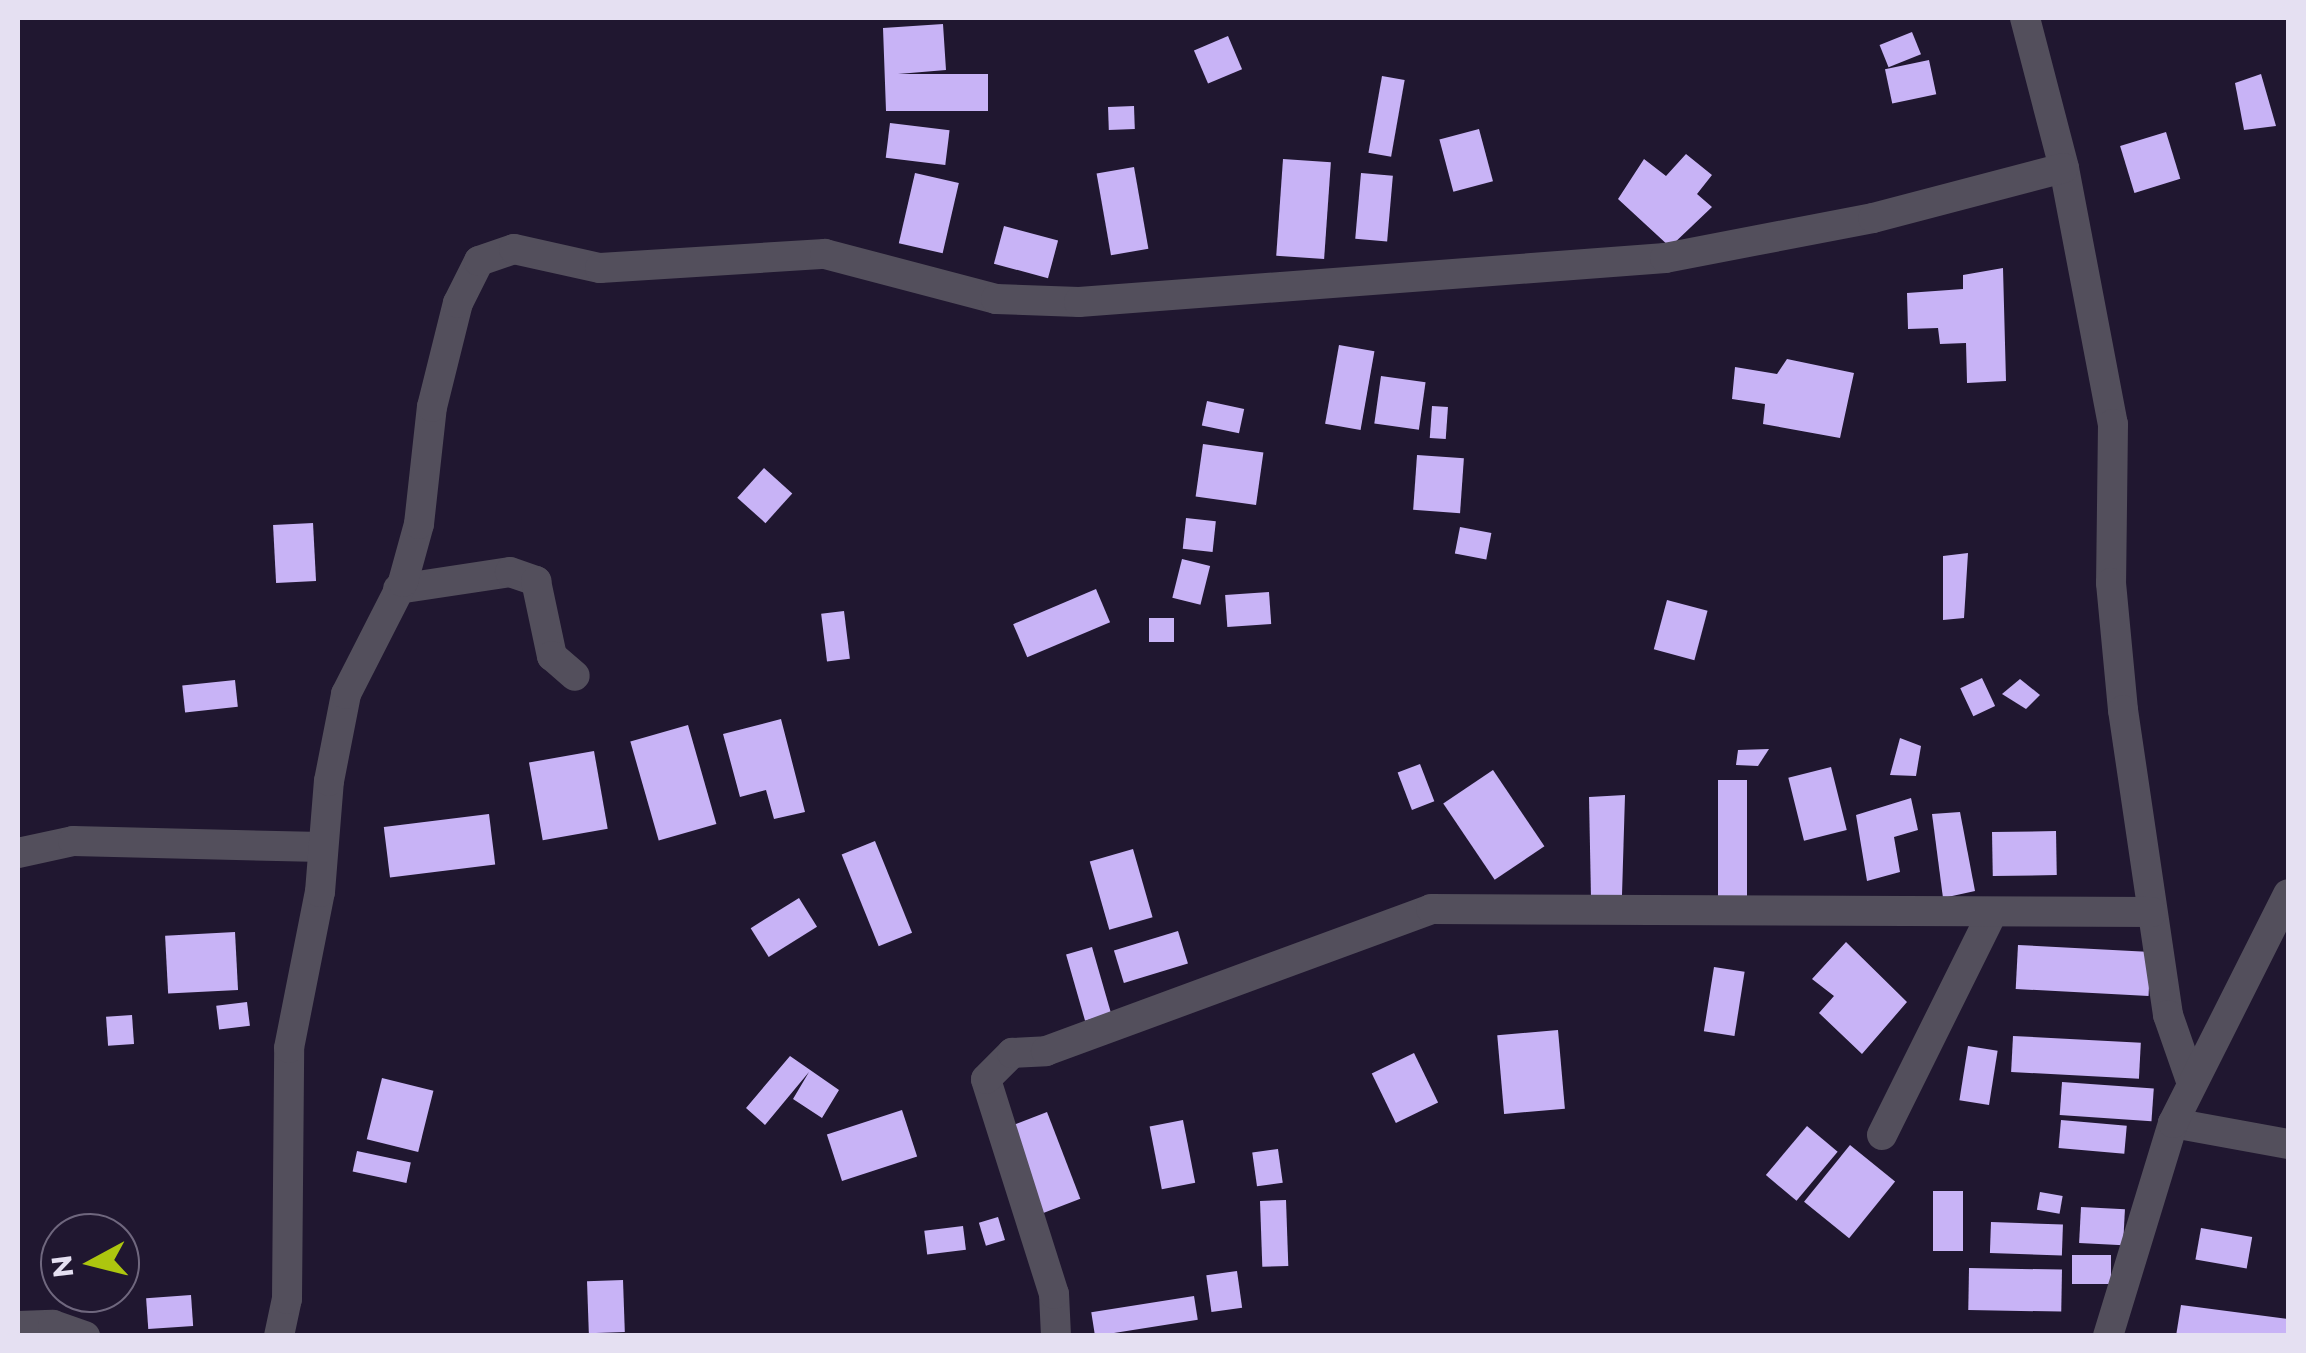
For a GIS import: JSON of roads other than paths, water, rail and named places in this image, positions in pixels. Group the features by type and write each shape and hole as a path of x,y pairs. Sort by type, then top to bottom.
{"street":[{"path":"2024,18 2064,168 2113,424 2111,583 2168,1015 2192,1084"},
{"path":"279,1336 287,1299 289,1048 306,982 346,694 398,589 419,524 432,407 458,303 479,260 495,252 537,251 600,268 826,254 996,299 1080,302 1666,258 1873,218 2064,168"},
{"path":"398,589 510,572 536,581 552,656 575,676"},
{"path":"18,853 73,841 322,847"},
{"path":"2108,1336 2173,1122 2288,894"},
{"path":"1056,1336 1054,1294 986,1079 1012,1052 1046,1051 1431,909 1882,906 1992,913 2152,912"},
{"path":"1882,1135 1992,913"},
{"path":"2173,1122 2227,1139 2288,1144"},
{"path":"18,1326 53,1325 85,1336"}]}
